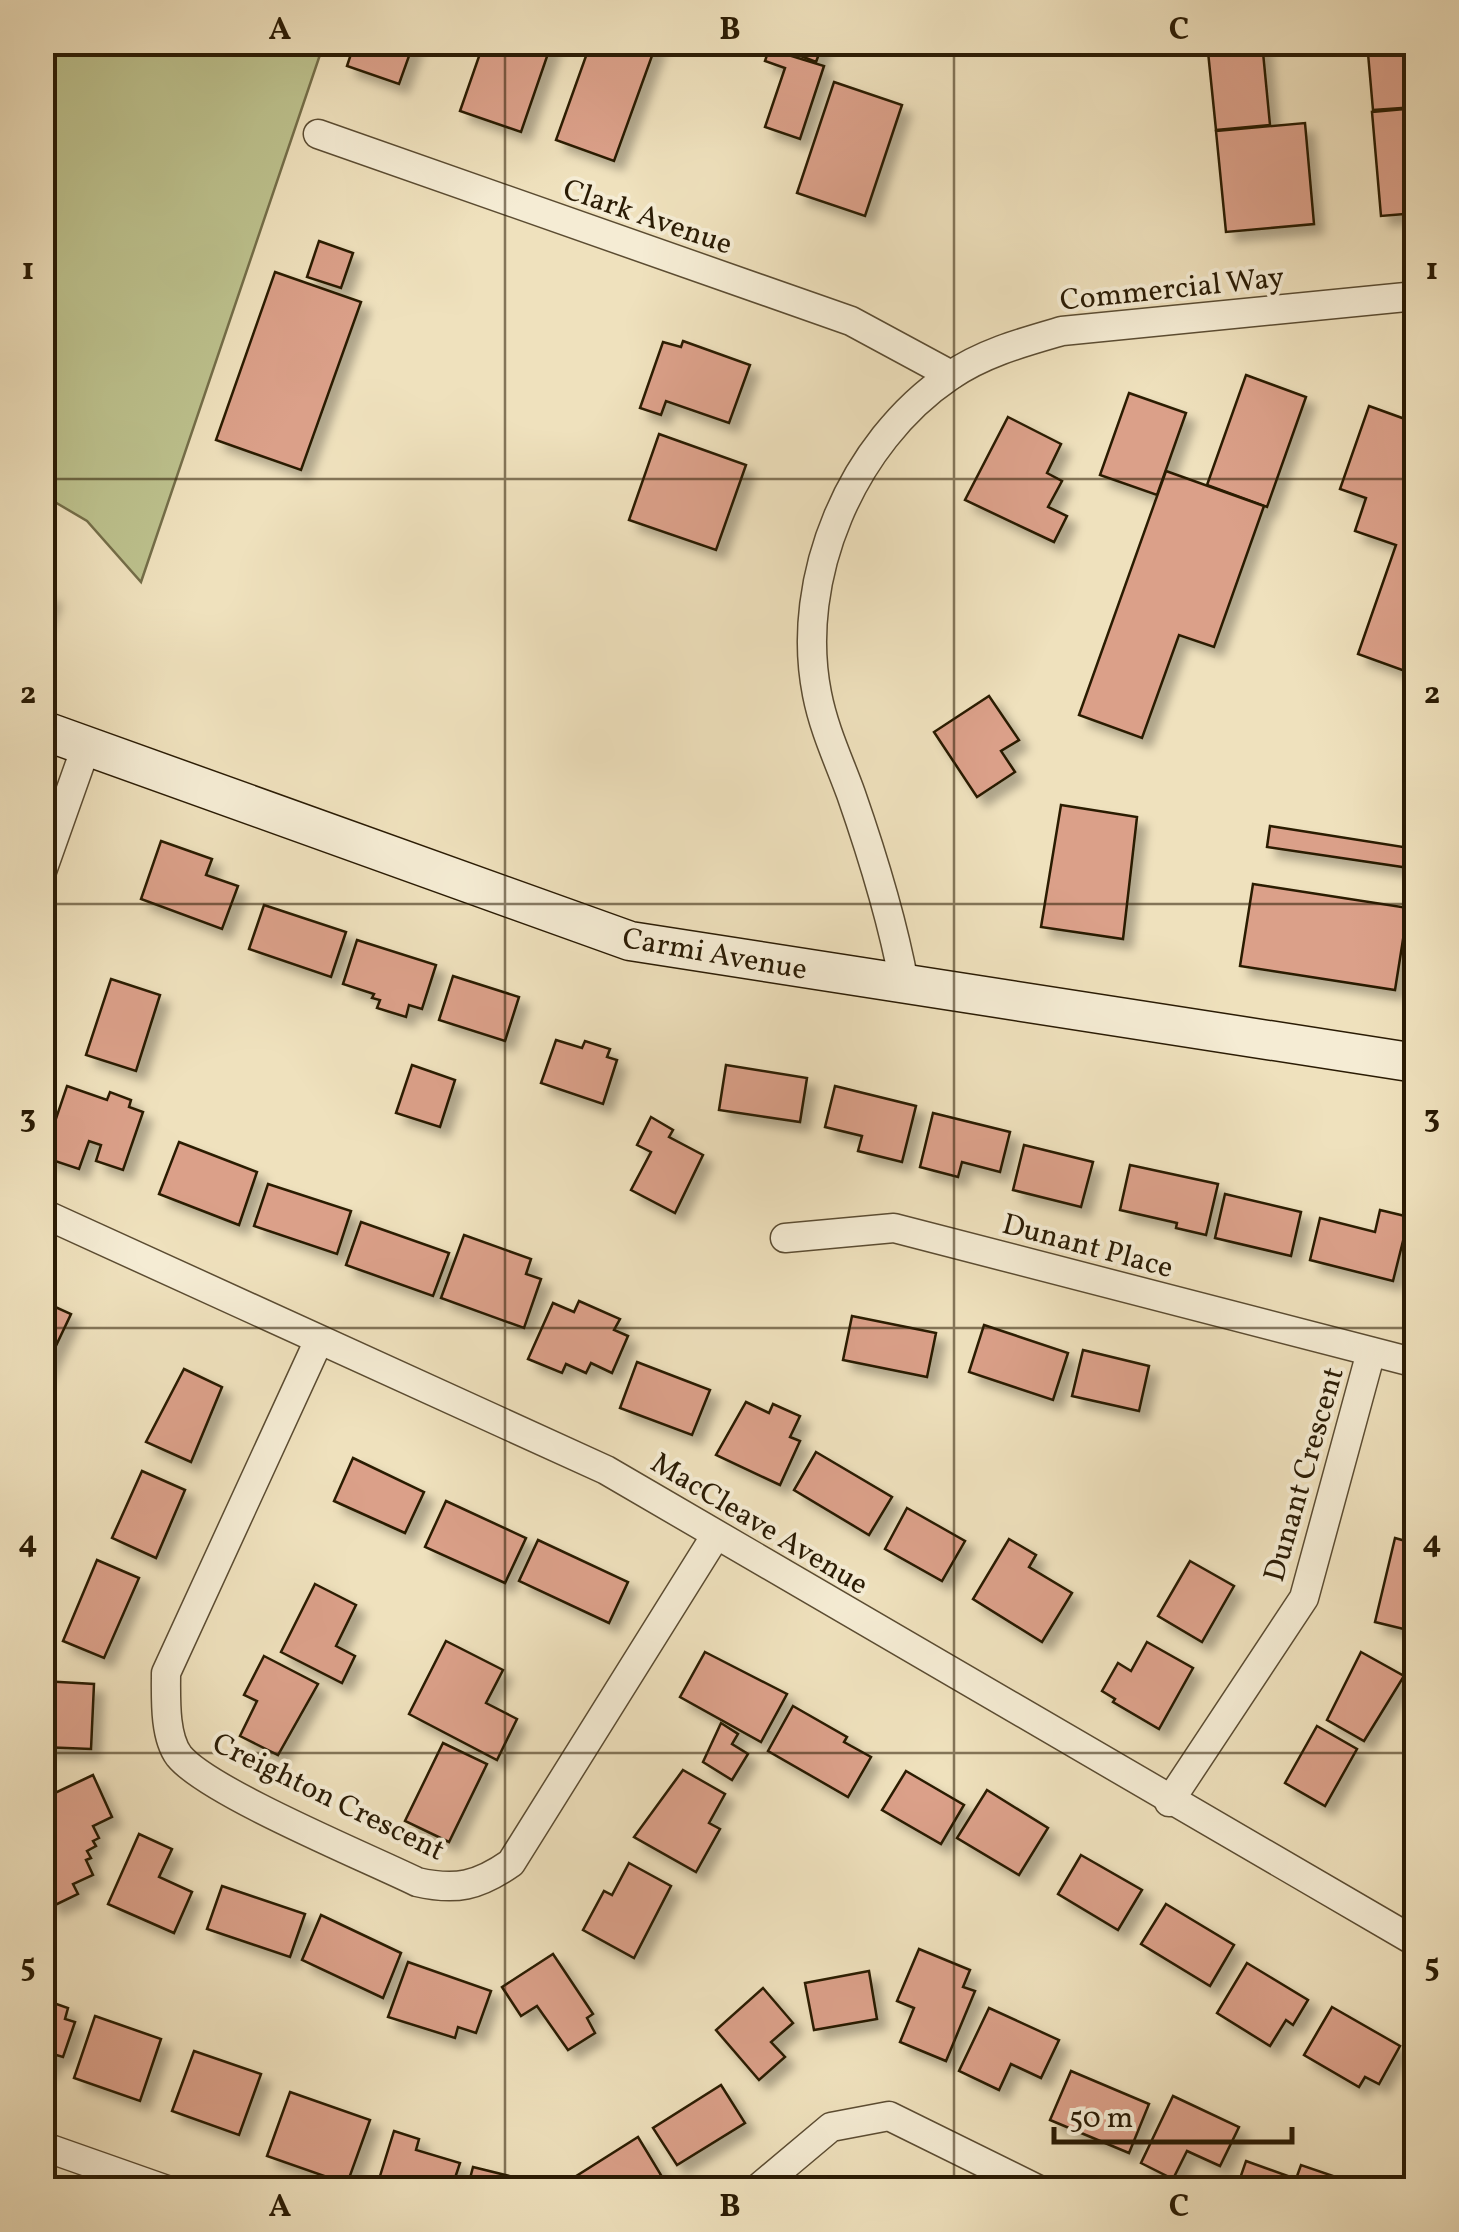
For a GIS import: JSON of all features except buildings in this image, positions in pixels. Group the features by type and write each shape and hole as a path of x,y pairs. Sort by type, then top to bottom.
{"street":[{"name":"Clark Avenue","path":"318,134 851,321 950,375"},
{"name":"Commercial Way","path":"904,984 890,912 828,738 814,678 812,625 823,564 842,507 900,418 950,375 1010,346 1062,330 1416,296"},
{"name":"Carmi Avenue","path":"42,730 630,940 1416,1063"},
{"path":"42,872 86,747"},
{"name":"MacCleave Avenue","path":"42,1213 606,1470 1416,1942"},
{"name":"Dunant Place","path":"785,1238 894,1228 1371,1352"},
{"name":"Creighton Crescent","path":"319,1340 166,1673 168,1720 178,1754 228,1790 417,1882 452,1890 484,1882 511,1863 716,1536"},
{"name":"Dunant Crescent","path":"1170,1802 1304,1598 1371,1352 1416,1362"},
{"path":"756,2190 830,2127 889,2116 1039,2190"},
{"path":"42,2146 167,2190"}],"green space":[{"path":"43,42 324,43 141,582 87,521 43,495"}]}
